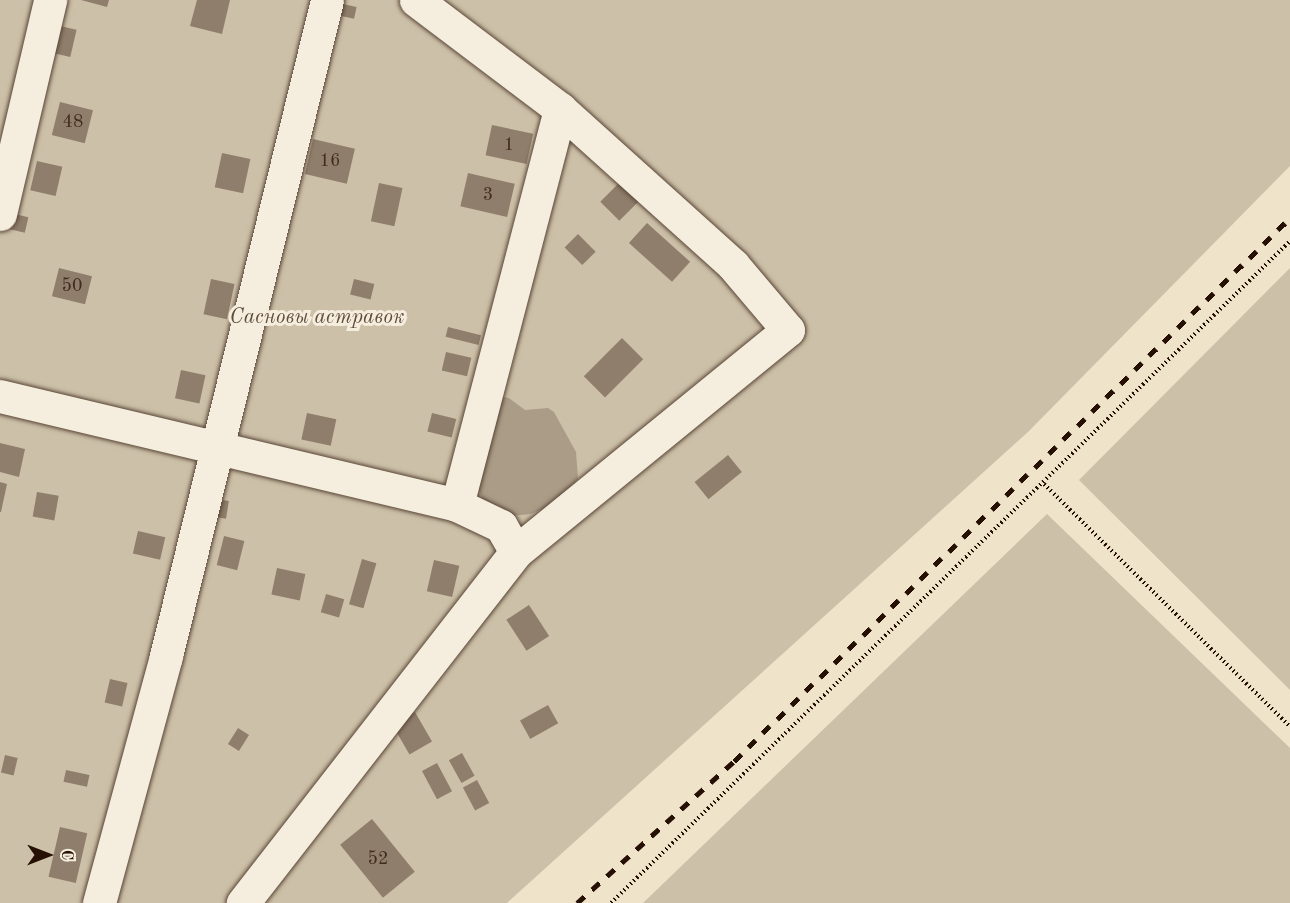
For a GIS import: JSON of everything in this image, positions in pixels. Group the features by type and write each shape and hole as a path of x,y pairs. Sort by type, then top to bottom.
{"lane":[{"path":"0,214 50,0"},
{"path":"99,903 166,656 327,0"},
{"path":"243,903 516,552 788,330 734,265 560,109 416,0"},
{"path":"457,505 560,109"},
{"path":"0,396 457,505 501,526 516,552"}],"path":[{"path":"611,903 1044,484 1290,241"},
{"path":"1044,484 1290,727"}],"green space":[{"name":"Сасновы астравок","path":"0,0 1290,0 1290,166 1028,432 507,903 0,903"},
{"path":"1290,268 1290,690 1079,480"},
{"path":"1047,514 1290,748 1290,903 643,903"}],"shaded area":[{"path":"498,396 509,398 525,410 548,408 554,412 576,452 578,478 572,488 550,506 531,514 510,516 486,508 475,481"}],"building":[{"path":"81,0 109,0 107,7"},
{"path":"197,0 230,0 222,34 190,26"},
{"path":"338,3 357,7 354,19 336,15"},
{"path":"60,26 77,30 70,57 54,53"},
{"path":"60,102 93,110 85,143 52,135"},
{"path":"492,125 533,134 527,164 486,155"},
{"path":"313,139 355,149 347,184 305,174"},
{"path":"222,153 250,159 243,193 215,187"},
{"path":"37,161 62,167 56,196 30,190"},
{"path":"468,173 515,184 507,217 460,206"},
{"path":"625,177 644,196 619,221 600,202"},
{"path":"379,183 402,188 394,226 371,221"},
{"path":"6,212 28,217 25,233 2,228"},
{"path":"647,223 690,262 672,282 629,243"},
{"path":"578,234 596,252 582,265 565,247"},
{"path":"59,268 92,276 85,304 52,296"},
{"path":"211,279 234,284 227,319 204,314"},
{"path":"354,279 374,284 371,300 350,295"},
{"path":"448,327 481,335 479,345 446,337"},
{"path":"622,338 643,359 605,397 584,376"},
{"path":"446,352 471,358 467,376 442,371"},
{"path":"181,370 205,375 199,404 175,398"},
{"path":"307,413 336,419 331,446 301,439"},
{"path":"432,413 456,419 452,437 427,431"},
{"path":"0,443 25,449 19,477 0,472"},
{"path":"728,455 742,472 708,499 695,482"},
{"path":"0,482 7,484 1,512 0,512"},
{"path":"37,492 59,496 54,520 33,517"},
{"path":"217,499 229,501 226,519 214,517"},
{"path":"138,531 165,537 160,560 133,553"},
{"path":"224,536 244,541 237,570 217,565"},
{"path":"362,559 376,563 363,608 349,604"},
{"path":"434,560 459,566 452,597 427,591"},
{"path":"277,568 305,574 300,600 271,594"},
{"path":"326,594 344,599 339,618 321,612"},
{"path":"529,605 549,636 527,651 506,620"},
{"path":"110,679 128,683 122,706 105,702"},
{"path":"548,705 558,723 530,739 520,721"},
{"path":"415,712 432,741 409,754 392,725"},
{"path":"238,728 249,735 239,751 228,744"},
{"path":"462,753 475,776 461,783 449,760"},
{"path":"5,755 18,758 14,775 1,773"},
{"path":"437,763 452,791 437,799 422,771"},
{"path":"66,770 89,775 87,787 64,782"},
{"path":"477,780 489,803 475,810 463,788"},
{"path":"372,819 415,872 383,898 340,845"},
{"path":"60,827 87,833 76,883 49,877"}],"railway":[{"path":"577,903 734,761 1290,218"}]}
